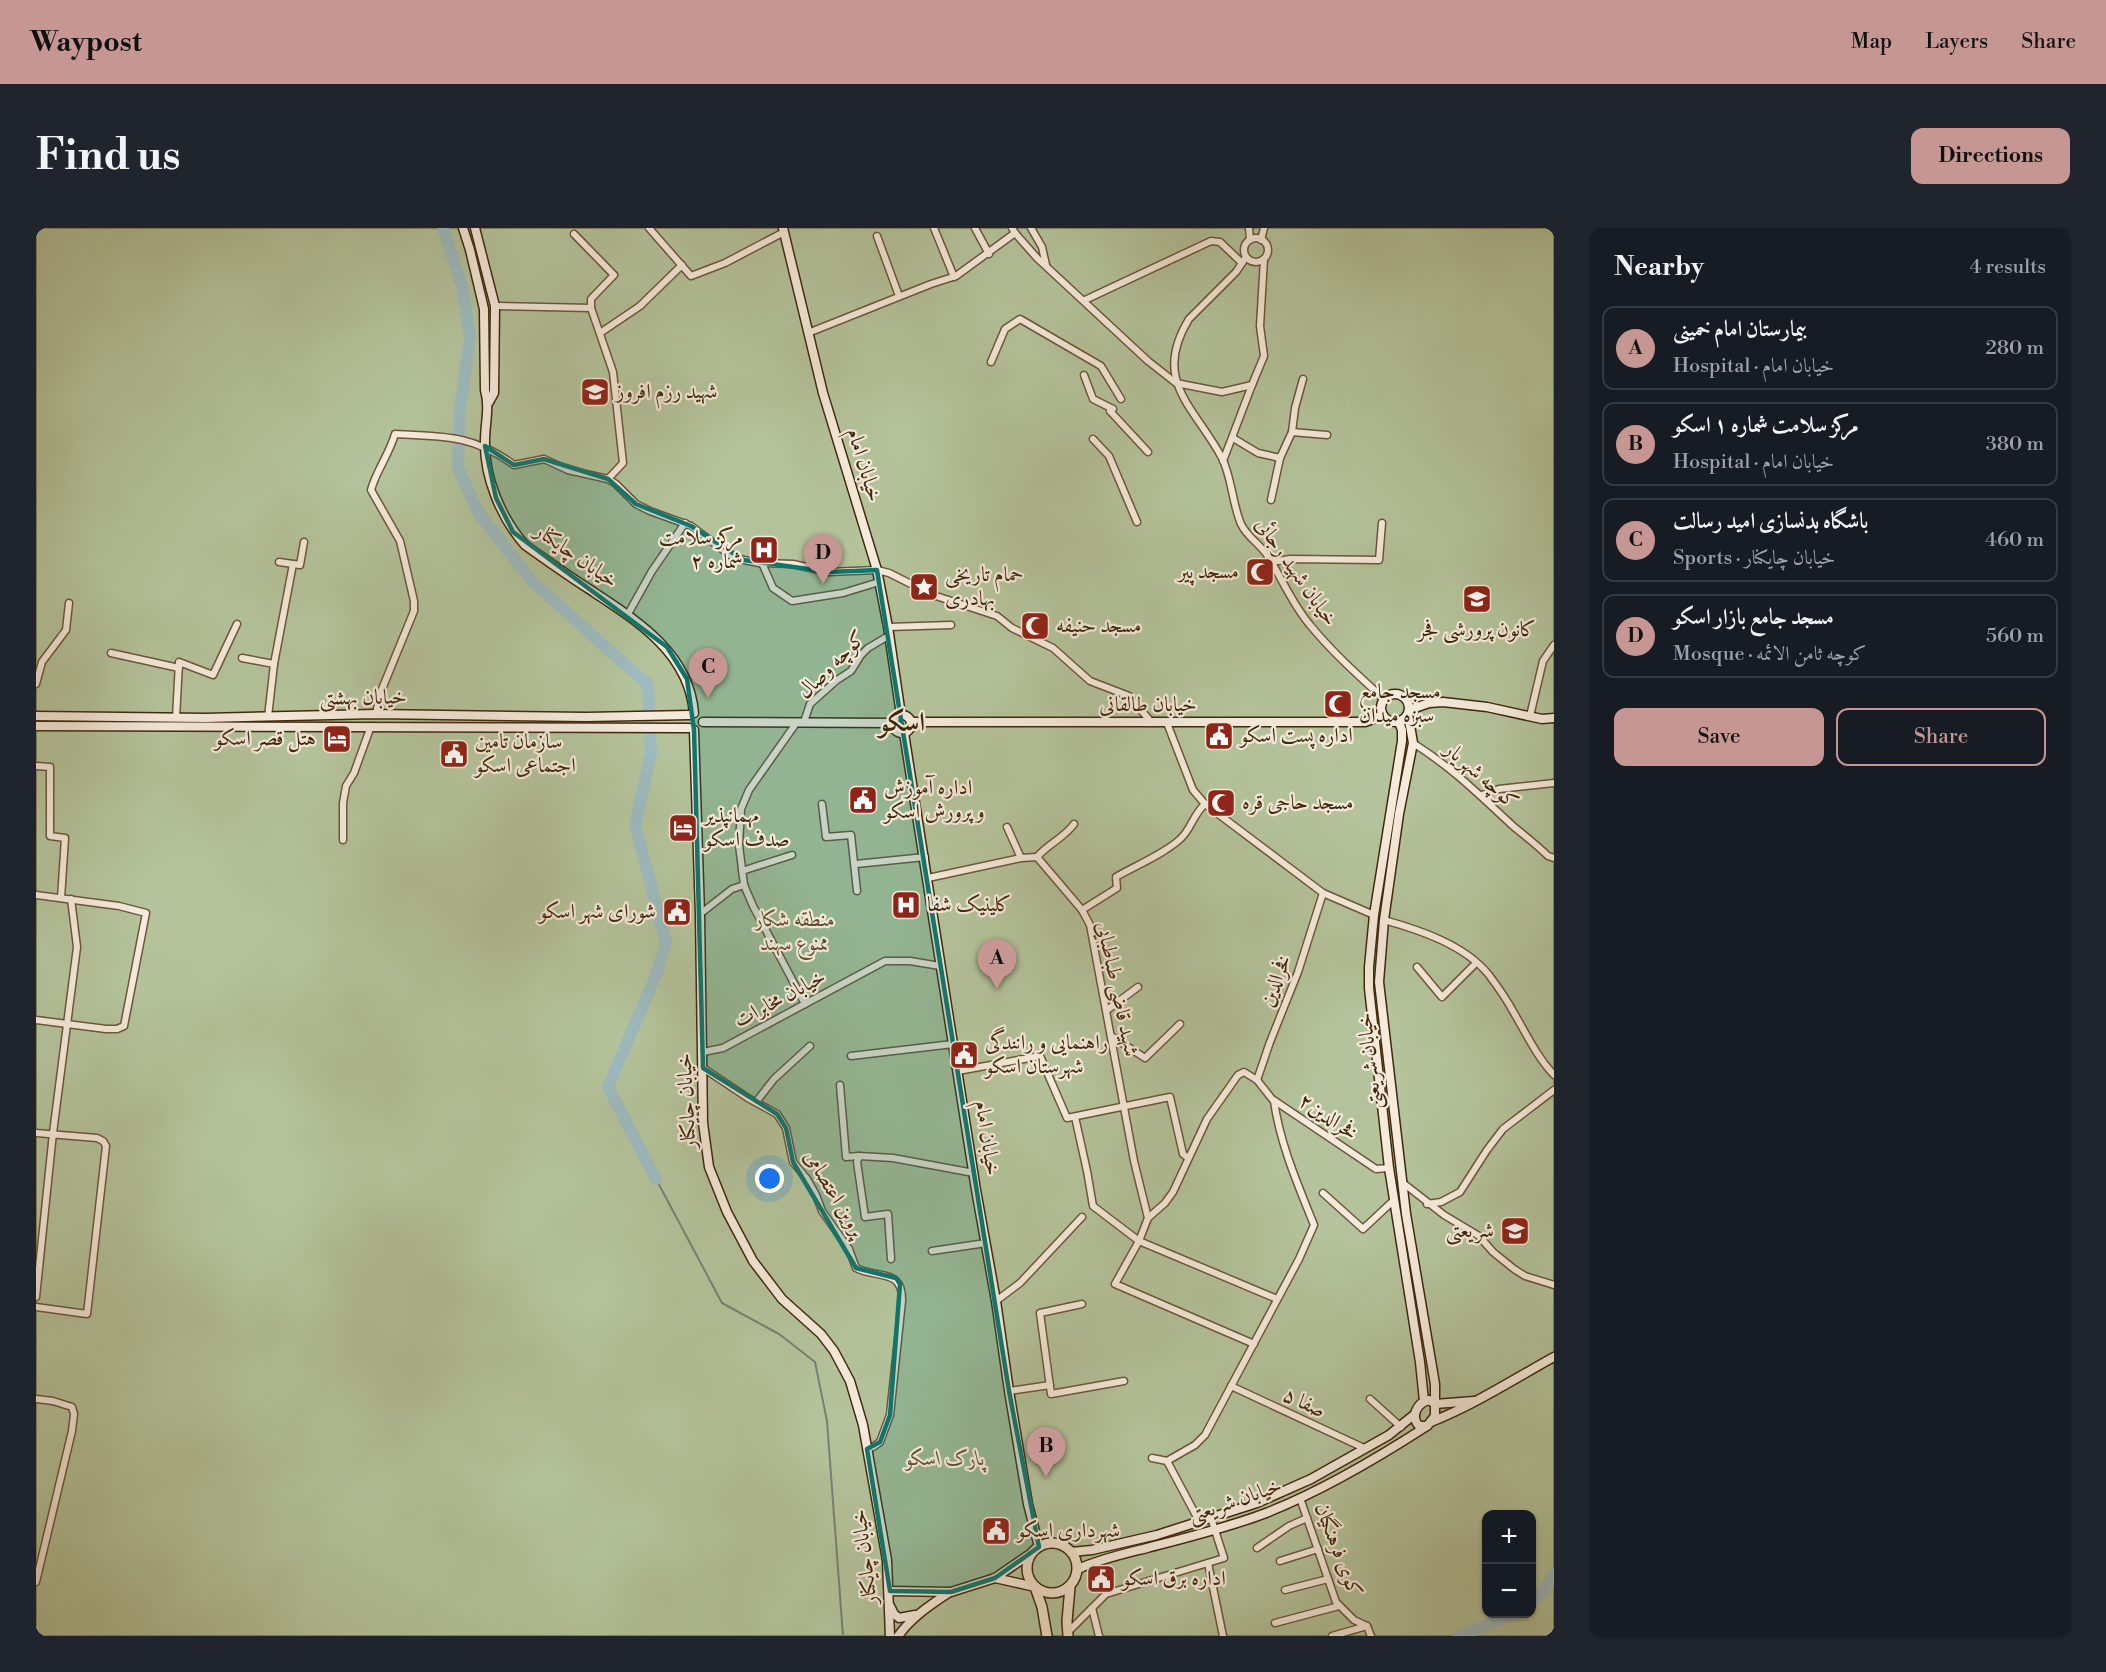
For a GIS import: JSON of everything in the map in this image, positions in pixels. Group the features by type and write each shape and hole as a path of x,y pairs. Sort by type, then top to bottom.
{"main road":[{"name":"خیابان چایکنار","path":"463,228 484,309 485,390 489,402 485,446 495,498 513,532 525,545 628,614 667,647 687,679 692,714"},
{"name":"خیابان چایکنار","path":"474,228 495,306 494,393 489,402"},
{"name":"خیابان امام","path":"783,230 823,393 877,570 889,631 901,715"},
{"path":"1409,712 1407,701 1401,695 1392,695 1384,699 1381,707 1383,715 1390,721 1399,722 1404,720 1409,712 1429,703 1443,702 1487,707 1542,719 1554,718"},
{"name":"خیابان شریعتی","path":"1409,712 1413,743 1399,814 1384,920 1379,982 1402,1183 1435,1384 1435,1404"},
{"name":"خیابان بهشتی","path":"36,716 176,718 376,714 522,717 692,714"},
{"path":"692,714 701,717 703,722 699,729 691,729 686,721 692,714"},
{"path":"901,715 907,717 911,722 909,730 904,733 895,731 892,723 895,717 901,715"},
{"name":"خیابان طالقانی","path":"911,722 1365,722 1383,715"},
{"path":"703,722 892,723"},
{"name":"خیابان شریعتی","path":"1399,722 1402,741 1374,915 1369,988 1393,1201 1420,1362 1424,1401"},
{"name":"خیابان بهشتی","path":"36,726 691,729"},
{"name":"خیابان چایکنار","path":"691,729 700,914 703,1123 709,1167 753,1262 782,1299 821,1334 834,1351 850,1381 867,1449 887,1560 890,1636"},
{"name":"خیابان امام","path":"904,733 1036,1550"},
{"path":"1379,1079 1390,1078"},
{"name":"خیابان شریعتی","path":"1078,1569 1095,1561 1265,1514 1387,1453 1429,1424 1461,1410 1473,1401 1554,1357"},
{"path":"1420,1362 1431,1360"},
{"path":"1435,1404 1436,1412 1429,1424 1422,1427 1416,1424 1415,1414 1424,1401 1429,1400 1435,1404 1473,1401"},
{"name":"خیابان شریعتی","path":"1071,1552 1092,1550 1136,1540 1257,1503 1311,1479 1401,1427 1415,1414"},
{"path":"1311,1479 1317,1490"},
{"path":"898,1636 919,1613 951,1592 995,1578 1036,1550 1052,1543 1059,1544 1071,1552 1078,1569 1070,1587 1056,1593 1048,1593 1035,1587 995,1578"},
{"path":"1036,1550 1027,1566 1028,1574 1042,1607 1047,1636"},
{"path":"1068,1634 1070,1587"},
{"path":"890,1592 951,1592"},
{"path":"890,1603 894,1614 899,1618 919,1613"}],"street":[{"path":"649,228 691,276 726,263 783,230"},
{"path":"934,228 954,277"},
{"path":"975,228 989,254"},
{"path":"1031,228 1042,247 1046,265"},
{"path":"1176,383 1174,360 1185,325 1236,272 1244,260 1244,250 1250,240 1249,228"},
{"path":"1223,461 1264,356 1260,326 1264,259 1267,249 1261,240 1264,228"},
{"path":"808,333 899,296 954,277 989,254 1014,231 1046,265 1148,361 1176,383 1222,392 1252,385"},
{"path":"574,234 614,275 591,299 591,308 613,372 623,464 608,479"},
{"path":"877,236 899,296"},
{"path":"1250,240 1261,240"},
{"path":"1085,300 1211,241 1220,242 1244,260 1253,262 1264,259"},
{"path":"600,333 640,306 682,265"},
{"path":"495,306 591,308"},
{"path":"991,362 1005,329 1020,320 1101,366 1121,399"},
{"path":"1084,375 1093,399 1112,410 1148,452"},
{"path":"1271,500 1280,458 1292,432 1295,408 1303,379"},
{"name":"خیابان شهید رجائی","path":"1176,383 1180,395 1209,434 1223,461 1241,525 1272,562 1297,608 1310,626 1384,699"},
{"path":"1292,432 1327,435"},
{"path":"376,714 380,694 414,611 414,601 400,541 371,490 373,481 385,462 395,434 463,439 485,446 514,465 544,459 568,470 608,479 616,483 636,504 691,526 730,555 762,563 793,564 829,572 877,570 889,573 933,595 997,616 1012,628 1053,648 1090,681 1129,696 1152,723"},
{"path":"1093,438 1109,456 1137,522"},
{"path":"1233,438 1258,453 1280,458"},
{"path":"628,614 652,571 685,523"},
{"path":"1272,562 1290,559 1379,560 1382,523"},
{"path":"279,562 300,565 304,542"},
{"path":"762,563 773,588 782,596 792,600 843,593 879,582"},
{"path":"268,717 274,664 293,564"},
{"path":"36,684 42,662 66,630 69,603"},
{"path":"176,718 179,662 213,675 237,624"},
{"path":"889,631 951,625"},
{"name":"کوچه وصال","path":"805,1004 744,885 740,844 741,809 749,790 801,722 810,704 851,671 861,655 889,631"},
{"path":"1530,716 1544,661 1554,645"},
{"path":"111,652 179,668"},
{"path":"242,658 274,664"},
{"path":"1167,723 1193,790 1205,804 1323,893 1374,915"},
{"path":"343,840 343,803 346,786 354,773 371,726"},
{"name":"کوچه شهریار","path":"1413,743 1442,761 1548,856 1554,858"},
{"path":"36,766 50,767 50,836 65,838 61,898"},
{"path":"1482,795 1499,789 1554,783"},
{"path":"822,804 826,837 851,835 858,891"},
{"path":"1082,910 1117,888 1116,877 1184,836 1193,817 1205,804"},
{"path":"928,878 1021,858 1037,857 1044,848 1070,830 1074,824"},
{"path":"1006,827 1021,858"},
{"path":"742,871 792,855"},
{"path":"856,864 925,857"},
{"name":"شهید قاضی طباطبایی","path":"1037,857 1082,910 1090,925 1134,1161 1148,1218"},
{"path":"700,914 732,889 744,885"},
{"name":"فخرالدین","path":"1257,1080 1298,972 1323,893"},
{"path":"36,895 146,913 124,1026 117,1029 36,1020"},
{"path":"36,1297 53,1133 78,946 71,899"},
{"path":"1384,920 1409,927 1448,945 1476,963 1488,974 1514,1012 1540,1060 1554,1075"},
{"name":"خیابان مخابرات","path":"703,1052 723,1048 885,962 910,962 940,966"},
{"path":"1417,967 1442,997 1476,963"},
{"path":"1107,1010 1138,987"},
{"path":"1112,1036 1145,1058 1180,1024"},
{"path":"851,1056 953,1044"},
{"path":"756,1102 774,1079 810,1046"},
{"path":"958,1071 1040,1056 1067,1118 1170,1097 1183,1154 1188,1158"},
{"name":"پروین اعتصامی","path":"703,1068 777,1114 786,1128 793,1161 807,1179 822,1211 849,1249 856,1268 893,1278 900,1284 902,1301 890,1415 880,1442 867,1449"},
{"path":"1254,1344 1115,1284 1148,1218 1165,1203 1173,1192 1207,1119 1238,1075 1244,1072 1257,1080"},
{"name":"فخرالدین۲","path":"1257,1080 1274,1101 1376,1169 1389,1168"},
{"path":"840,1085 846,1157 893,1158 974,1173"},
{"path":"1427,1204 1441,1202 1460,1192 1503,1129 1554,1090"},
{"path":"1152,1458 1167,1461 1200,1442 1205,1435 1299,1259 1314,1225 1301,1197 1277,1123 1274,1101"},
{"path":"1075,1117 1093,1206 1139,1240 1277,1299"},
{"path":"36,1133 97,1138 106,1146 102,1198 87,1314 36,1307"},
{"path":"859,1156 866,1217 888,1214 891,1259"},
{"path":"1402,1183 1427,1204 1479,1236 1493,1252 1514,1269 1525,1276 1554,1285"},
{"path":"1323,1193 1363,1229 1393,1201"},
{"path":"996,1301 1020,1283 1082,1217"},
{"path":"932,1251 986,1243"},
{"path":"1082,1304 1040,1314 1051,1394 1124,1381"},
{"path":"1009,1391 1050,1385"},
{"name":"صفا ۵","path":"1230,1386 1364,1448"},
{"path":"36,1399 65,1404 72,1407 74,1414 36,1582"},
{"path":"1370,1399 1401,1427"},
{"path":"1167,1461 1199,1521"},
{"name":"کوی فرهنگیان","path":"1300,1498 1339,1605 1354,1620 1367,1626"},
{"path":"1068,1634 1106,1594 1224,1558 1211,1518"},
{"path":"1257,1548 1289,1526 1307,1518"},
{"path":"1280,1561 1318,1549"},
{"path":"1208,1563 1223,1636"},
{"path":"1285,1590 1328,1579"},
{"path":"1275,1623 1339,1605"},
{"path":"1092,1608 1099,1636"},
{"path":"1332,1636 1367,1626 1371,1636"}],"highlighted area":[{"path":"485,446 514,465 544,459 608,479 636,504 691,526 744,560 829,572 877,570 1009,1391 1039,1547 995,1578 951,1592 890,1591 867,1449 880,1442 890,1415 900,1284 896,1278 856,1268 793,1162 786,1128 777,1114 703,1068 694,730 687,679 667,647 513,532 496,498"}],"green space":[{"name":"منطقه شکار ممنوع سهند","path":"36,228 1554,228 1554,1636 36,1636"}],"waterway":[{"path":"443,228 462,286 470,337 460,408 458,468 478,512 531,580 648,685 651,753 635,825 666,942 656,975 608,1087 656,1179"},
{"path":"656,1179 722,1303 779,1334 815,1362 827,1421 843,1636"},
{"path":"1536,1598 1554,1574"},
{"path":"1459,1636 1506,1618"}],"place":[{"name":"شهید رزم افروز","path":"595,392"},
{"name":"مرکز سلامت شماره ۲","path":"764,550"},
{"name":"مسجد پیر","path":"1260,572"},
{"name":"مسجد جامع بازار اسکو","path":"823,584"},
{"name":"حمام تاریخی بهادری","path":"924,587"},
{"name":"کانون پرورشی فجر","path":"1477,599"},
{"name":"مسجد حنیفه","path":"1035,626"},
{"name":"باشگاه بدنسازی امید رسالت","path":"708,698"},
{"name":"مسجد جامع سبزه میدان","path":"1338,704"},
{"name":"اداره پست اسکو","path":"1219,736"},
{"name":"هتل قصر اسکو","path":"337,739"},
{"name":"سازمان تامین اجتماعی اسکو","path":"454,754"},
{"name":"اداره آموزش و پرورش اسکو","path":"863,800"},
{"name":"مسجد حاجی قره","path":"1221,803"},
{"name":"مهمانپذیر صدف اسکو","path":"683,828"},
{"name":"کلینیک شفا","path":"906,905"},
{"name":"شورای شهر اسکو","path":"677,912"},
{"name":"بیمارستان امام خمینی","path":"997,989"},
{"name":"راهنمایی و رانندگی شهرستان اسکو","path":"964,1055"},
{"name":"شریعتی","path":"1515,1231"},
{"name":"مرکز سلامت شماره ۱ اسکو","path":"1046,1477"},
{"name":"شهرداری اسکو","path":"996,1531"},
{"name":"اداره برق اسکو","path":"1101,1579"}],"district":[{"name":"اسکو","path":"902,723"}],"park label":[{"name":"پارک اسکو","path":"945,1459"}]}
